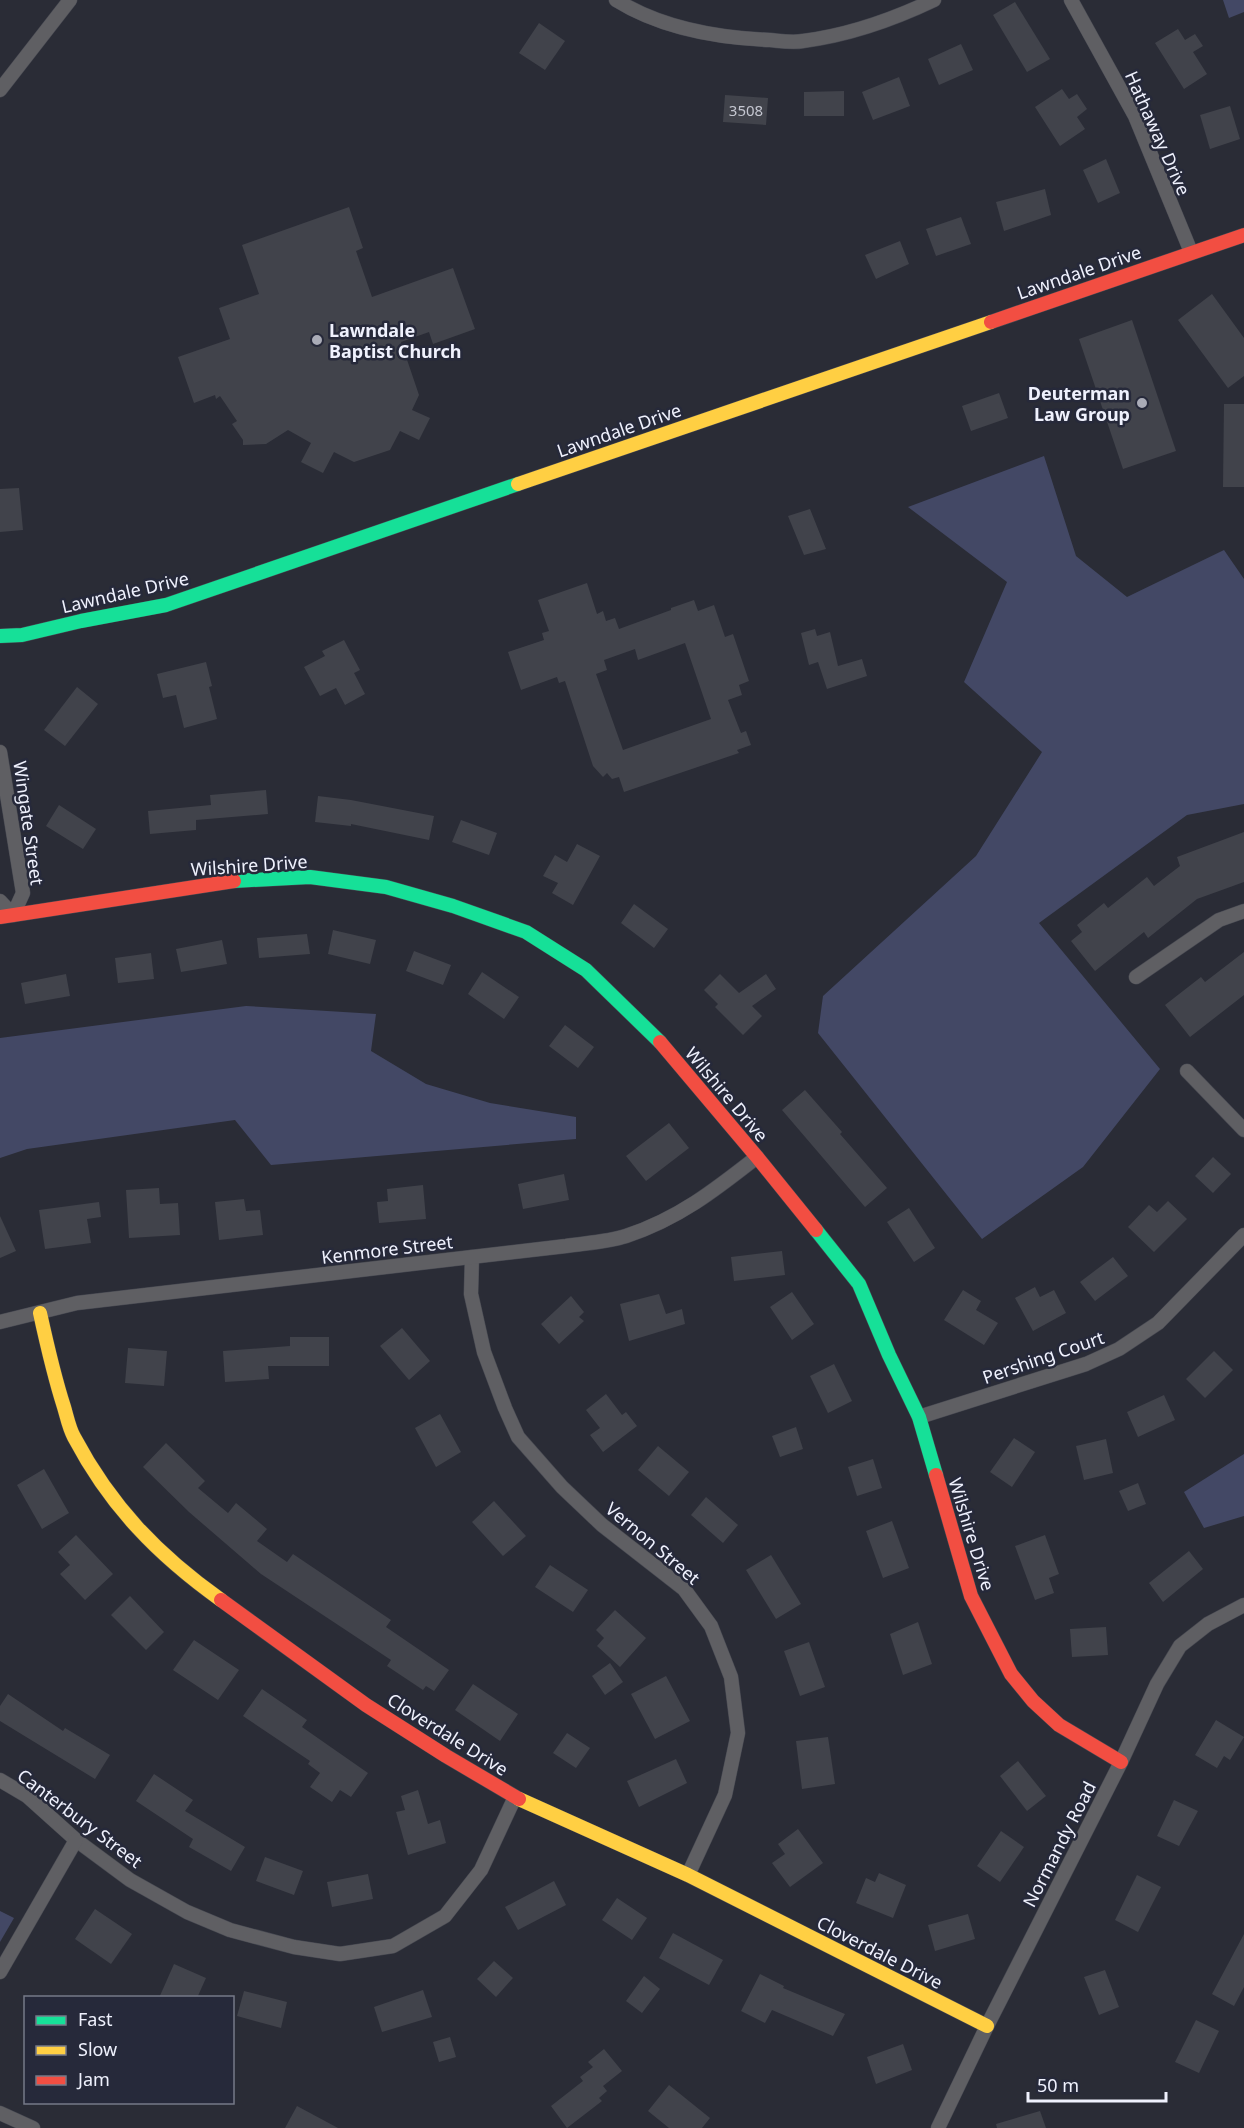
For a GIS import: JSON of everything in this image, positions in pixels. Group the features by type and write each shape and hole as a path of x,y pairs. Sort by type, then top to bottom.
{"street":[{"path":"0,90 70,0"},
{"path":"616,0 632,10 691,30 745,39 800,42 848,33 893,19 934,0"},
{"name":"Hathaway Drive","path":"1071,0 1135,117 1191,252"},
{"name":"Lawndale Drive","path":"0,636 22,635 166,605 1244,235"},
{"name":"Wingate Street","path":"0,752 22,893 6,916"},
{"name":"Wilshire Drive","path":"6,916 221,882 310,877 386,887 453,906 526,932 586,970 649,1030 757,1157 859,1284 919,1417 971,1596 1011,1674 1033,1701 1059,1725 1121,1762"},
{"path":"0,901 6,916"},
{"path":"1136,977 1219,921 1244,911"},
{"path":"1187,1071 1244,1130"},
{"name":"Kenmore Street","path":"0,1322 77,1303 566,1246 624,1237 668,1220 711,1194 757,1157"},
{"name":"Pershing Court","path":"919,1417 1086,1364 1119,1349 1158,1323 1244,1235"},
{"name":"Vernon Street","path":"472,1257 471,1294 483,1352 518,1437 562,1487 602,1525 684,1589 711,1626 730,1677 738,1733 725,1795 688,1875"},
{"name":"Cloverdale Drive","path":"40,1313 51,1367 73,1436 116,1504 150,1543 190,1578 366,1705 515,1797 688,1875 987,2026"},
{"name":"Normandy Road","path":"938,2128 1121,1762 1157,1684 1180,1646 1208,1624 1244,1605"},
{"name":"Canterbury Street","path":"0,1780 27,1796 76,1840 130,1880 187,1912 230,1930 294,1947 340,1954 393,1946 445,1916 482,1870 515,1797"},
{"path":"0,1972 76,1840"},
{"path":"0,2113 33,2128"}],"shaded area":[{"path":"1223,0 1244,0 1244,12 1229,18"},
{"path":"1044,456 1076,556 1127,597 1224,550 1244,579 1244,804 1187,815 1039,923 1160,1069 1083,1167 982,1239 818,1033 823,996 976,856 1042,752 964,682 1007,582 908,507"},
{"path":"246,1006 376,1014 371,1051 426,1084 490,1103 576,1117 576,1139 271,1165 235,1120 27,1149 0,1158 0,1038"},
{"path":"1244,1454 1244,1516 1204,1528 1184,1492"},
{"path":"0,1911 14,1918 0,1942"}],"building":[{"path":"1015,2 1050,59 1027,72 993,15"},
{"path":"539,23 565,41 545,70 519,53"},
{"path":"1178,29 1185,40 1195,34 1203,46 1193,52 1207,74 1184,89 1155,43"},
{"path":"961,44 973,70 939,85 928,59"},
{"path":"899,77 910,106 873,120 862,92"},
{"path":"1062,89 1069,99 1077,94 1087,109 1077,117 1085,129 1060,146 1035,107"},
{"path":"844,91 844,116 804,116 804,92"},
{"path":"725,95 768,98 766,125 723,122"},
{"path":"1230,106 1240,139 1210,149 1200,115"},
{"path":"1106,159 1120,193 1098,203 1083,170"},
{"path":"1045,189 1051,215 1004,231 996,202"},
{"name":"Lawndale Baptist Church","path":"349,207 363,248 356,251 372,297 453,268 475,329 433,344 429,332 401,342 419,395 412,410 430,418 419,440 400,431 390,450 354,462 334,452 323,473 301,462 311,443 288,430 266,444 243,445 243,440 232,424 237,421 220,396 216,399 215,395 194,403 178,357 230,339 219,308 259,294 242,245"},
{"path":"961,217 971,244 936,256 926,229"},
{"path":"900,241 909,264 876,279 865,255"},
{"path":"1212,294 1244,338 1244,376 1228,388 1178,320"},
{"path":"1132,320 1176,451 1123,469 1079,339"},
{"path":"999,393 1008,418 971,431 962,406"},
{"path":"1224,404 1244,404 1244,487 1223,487"},
{"path":"19,488 23,530 0,532 0,489"},
{"path":"810,509 826,549 804,555 788,516"},
{"path":"587,583 597,614 603,611 606,621 615,618 619,629 694,600 698,611 714,605 725,637 733,634 749,681 739,685 742,695 728,700 741,733 746,731 751,745 737,750 739,753 624,792 619,777 612,779 607,773 603,777 593,766 565,681 559,683 557,677 521,690 508,652 544,640 542,633 549,631 538,600","holes":["685,643 711,719 623,750 596,674 607,670 604,660 635,649 638,660"]},
{"path":"815,629 817,636 830,632 838,666 862,659 867,676 827,689 818,662 809,665 801,633"},
{"path":"344,640 360,670 354,673 365,694 345,705 336,688 320,696 304,667 325,656 322,651"},
{"path":"206,662 217,719 184,728 176,695 163,698 157,674"},
{"path":"77,687 98,704 65,746 44,730"},
{"path":"266,790 268,814 196,820 196,830 150,834 148,811 211,805 210,795"},
{"path":"318,796 434,816 429,840 351,824 351,826 315,822"},
{"path":"59,805 96,829 83,849 46,826"},
{"path":"461,820 497,833 489,855 452,842"},
{"path":"1244,832 1244,882 1197,899 1148,938 1144,932 1095,971 1071,941 1082,932 1077,925 1104,903 1108,908 1147,877 1154,886 1180,866 1177,857"},
{"path":"577,844 600,856 573,905 552,893 558,883 543,876 555,855 567,862"},
{"path":"634,904 668,929 654,948 621,923"},
{"path":"333,930 376,940 370,964 328,954"},
{"path":"307,934 310,954 259,958 257,938"},
{"path":"222,940 227,964 181,972 176,949"},
{"path":"414,951 451,965 443,985 406,971"},
{"path":"1244,952 1244,995 1190,1037 1165,1005 1201,977 1205,982"},
{"path":"151,953 154,979 118,983 115,958"},
{"path":"482,972 519,997 504,1019 468,994"},
{"path":"66,974 70,996 25,1004 21,983"},
{"path":"720,974 739,993 766,974 776,989 752,1006 762,1016 743,1035 715,1007 718,1004 704,990"},
{"path":"565,1025 594,1047 578,1068 549,1046"},
{"path":"805,1090 887,1188 865,1207 782,1110"},
{"path":"669,1123 689,1148 646,1181 626,1156"},
{"path":"1213,1157 1231,1174 1213,1193 1195,1176"},
{"path":"564,1174 569,1200 523,1209 518,1184"},
{"path":"423,1185 426,1219 379,1223 377,1202 388,1201 387,1189"},
{"path":"159,1188 160,1204 178,1203 180,1235 129,1238 126,1190"},
{"path":"244,1199 246,1211 260,1210 263,1235 219,1240 215,1202"},
{"path":"1168,1201 1187,1219 1154,1252 1128,1227 1149,1205 1157,1212"},
{"path":"99,1202 101,1217 87,1219 91,1243 45,1249 39,1210"},
{"path":"909,1208 935,1248 914,1262 887,1222"},
{"path":"0,1216 16,1251 0,1258"},
{"path":"782,1251 785,1275 734,1281 731,1257"},
{"path":"1113,1257 1128,1276 1095,1301 1080,1282"},
{"path":"1035,1287 1040,1297 1054,1290 1066,1313 1033,1331 1015,1298"},
{"path":"963,1290 981,1301 976,1310 998,1323 984,1345 944,1320"},
{"path":"792,1292 814,1324 792,1340 770,1307"},
{"path":"659,1294 666,1314 682,1309 685,1324 629,1341 620,1304"},
{"path":"571,1296 584,1312 579,1317 584,1321 559,1344 541,1324"},
{"path":"402,1328 430,1361 409,1380 380,1346"},
{"path":"290,1337 329,1337 329,1366 268,1366 269,1379 225,1382 223,1351 290,1346"},
{"path":"128,1348 167,1351 164,1386 125,1383"},
{"path":"1214,1351 1233,1370 1205,1398 1186,1379"},
{"path":"834,1364 852,1401 828,1413 810,1376"},
{"path":"606,1394 622,1415 626,1412 637,1426 603,1452 590,1435 600,1428 586,1410"},
{"path":"1164,1395 1175,1420 1138,1437 1127,1412"},
{"path":"440,1414 461,1452 436,1467 415,1428"},
{"path":"796,1427 803,1449 780,1457 772,1436"},
{"path":"1014,1438 1035,1452 1012,1487 990,1472"},
{"path":"1106,1439 1113,1473 1084,1480 1076,1446"},
{"path":"166,1443 205,1481 198,1488 228,1513 236,1503 267,1529 257,1541 287,1562 293,1554 391,1620 386,1627 449,1670 434,1691 426,1686 423,1690 387,1666 391,1660 261,1574 189,1512 143,1467"},
{"path":"658,1446 689,1472 669,1496 638,1470"},
{"path":"873,1459 882,1488 857,1496 848,1467"},
{"path":"44,1469 69,1513 42,1529 17,1485"},
{"path":"1138,1483 1146,1504 1128,1511 1119,1491"},
{"path":"706,1497 738,1525 723,1543 691,1515"},
{"path":"494,1501 526,1536 503,1556 472,1522"},
{"path":"892,1521 909,1568 883,1578 866,1531"},
{"path":"76,1535 113,1574 85,1600 60,1574 70,1565 58,1552"},
{"path":"1045,1535 1059,1574 1049,1578 1054,1593 1035,1600 1015,1546"},
{"path":"1189,1551 1203,1569 1163,1602 1149,1583"},
{"path":"771,1555 801,1604 776,1619 746,1570"},
{"path":"550,1565 588,1590 573,1612 535,1587"},
{"path":"130,1596 164,1632 146,1650 111,1615"},
{"path":"615,1610 646,1638 620,1667 597,1646 604,1638 596,1630"},
{"path":"918,1622 932,1664 903,1675 890,1634"},
{"path":"1106,1627 1108,1655 1072,1657 1070,1629"},
{"path":"194,1640 239,1670 218,1700 173,1670"},
{"path":"809,1642 825,1687 800,1696 784,1651"},
{"path":"610,1663 623,1682 605,1695 592,1676"},
{"path":"666,1676 690,1721 655,1739 631,1694"},
{"path":"473,1684 518,1714 500,1741 455,1710"},
{"path":"262,1689 307,1720 302,1727 368,1773 351,1797 340,1790 332,1802 310,1787 320,1773 308,1764 310,1761 243,1716"},
{"path":"8,1694 63,1731 65,1728 110,1755 95,1779 0,1721 0,1706"},
{"path":"1216,1720 1244,1737 1230,1760 1224,1756 1217,1768 1195,1755"},
{"path":"567,1733 590,1748 576,1768 553,1753"},
{"path":"828,1737 835,1784 802,1789 796,1741"},
{"path":"676,1759 687,1783 639,1807 627,1781"},
{"path":"1018,1761 1046,1796 1027,1811 1000,1776"},
{"path":"154,1774 193,1800 185,1811 245,1847 231,1871 189,1847 193,1839 136,1801"},
{"path":"418,1790 428,1824 440,1820 446,1843 408,1855 396,1812 405,1810 401,1796"},
{"path":"1174,1800 1198,1811 1179,1846 1157,1836"},
{"path":"798,1829 823,1863 790,1887 772,1863 785,1854 778,1844"},
{"path":"1001,1831 1024,1847 1000,1882 977,1866"},
{"path":"265,1857 303,1871 294,1895 256,1881"},
{"path":"879,1873 906,1885 893,1918 856,1903 866,1878 875,1882"},
{"path":"368,1874 373,1899 332,1907 327,1882"},
{"path":"1137,1875 1161,1887 1138,1932 1115,1920"},
{"path":"554,1881 566,1905 518,1930 505,1907"},
{"path":"617,1898 647,1918 632,1940 602,1920"},
{"path":"95,1909 132,1934 111,1964 75,1939"},
{"path":"968,1914 975,1939 935,1951 928,1925"},
{"path":"673,1933 723,1960 709,1985 659,1958"},
{"path":"1244,1934 1244,1987 1234,2006 1212,1994"},
{"path":"494,1961 513,1978 496,1997 477,1979"},
{"path":"174,1964 206,1978 198,1996 160,1996"},
{"path":"1105,1970 1119,2007 1099,2015 1084,1977"},
{"path":"760,1974 784,1986 783,1988 845,2014 833,2036 772,2010 765,2023 741,2011"},
{"path":"644,1976 660,1989 642,2013 626,2001"},
{"path":"423,1990 432,2017 382,2032 374,2007"},
{"path":"244,1991 287,2002 281,2028 237,2016"},
{"path":"1196,2020 1219,2031 1199,2073 1175,2062"},
{"path":"450,2037 456,2057 439,2062 433,2042"},
{"path":"903,2044 912,2070 876,2084 867,2057"},
{"path":"604,2049 622,2071 603,2086 607,2091 599,2098 602,2101 567,2128 551,2106 583,2081 580,2077 593,2067 588,2062"},
{"path":"669,2085 710,2118 702,2128 669,2128 648,2111"},
{"path":"297,2106 338,2128 285,2128"},
{"path":"1040,2111 1046,2128 997,2128 996,2124"}],"traffic: fast":[{"path":"0,636 22,635 166,605 518,484"},
{"path":"234,881 310,877 386,887 453,906 526,932 586,970 660,1042"},
{"path":"816,1230 859,1284 889,1355 919,1417 936,1475"}],"traffic: slow":[{"path":"518,484 991,322"},
{"path":"40,1313 69,1426 88,1462 138,1528 177,1565 221,1600"},
{"path":"519,1799 688,1875 987,2026"}],"traffic: jam":[{"path":"991,322 1244,235"},
{"path":"0,917 234,881"},
{"path":"660,1042 816,1230"},
{"path":"936,1475 971,1596 1011,1674 1033,1701 1059,1725 1121,1762"},
{"path":"221,1600 366,1705 519,1799"}],"place":[{"name":"Lawndale Baptist Church","path":"317,340"},
{"name":"Deuterman Law Group","path":"1142,403"}]}
